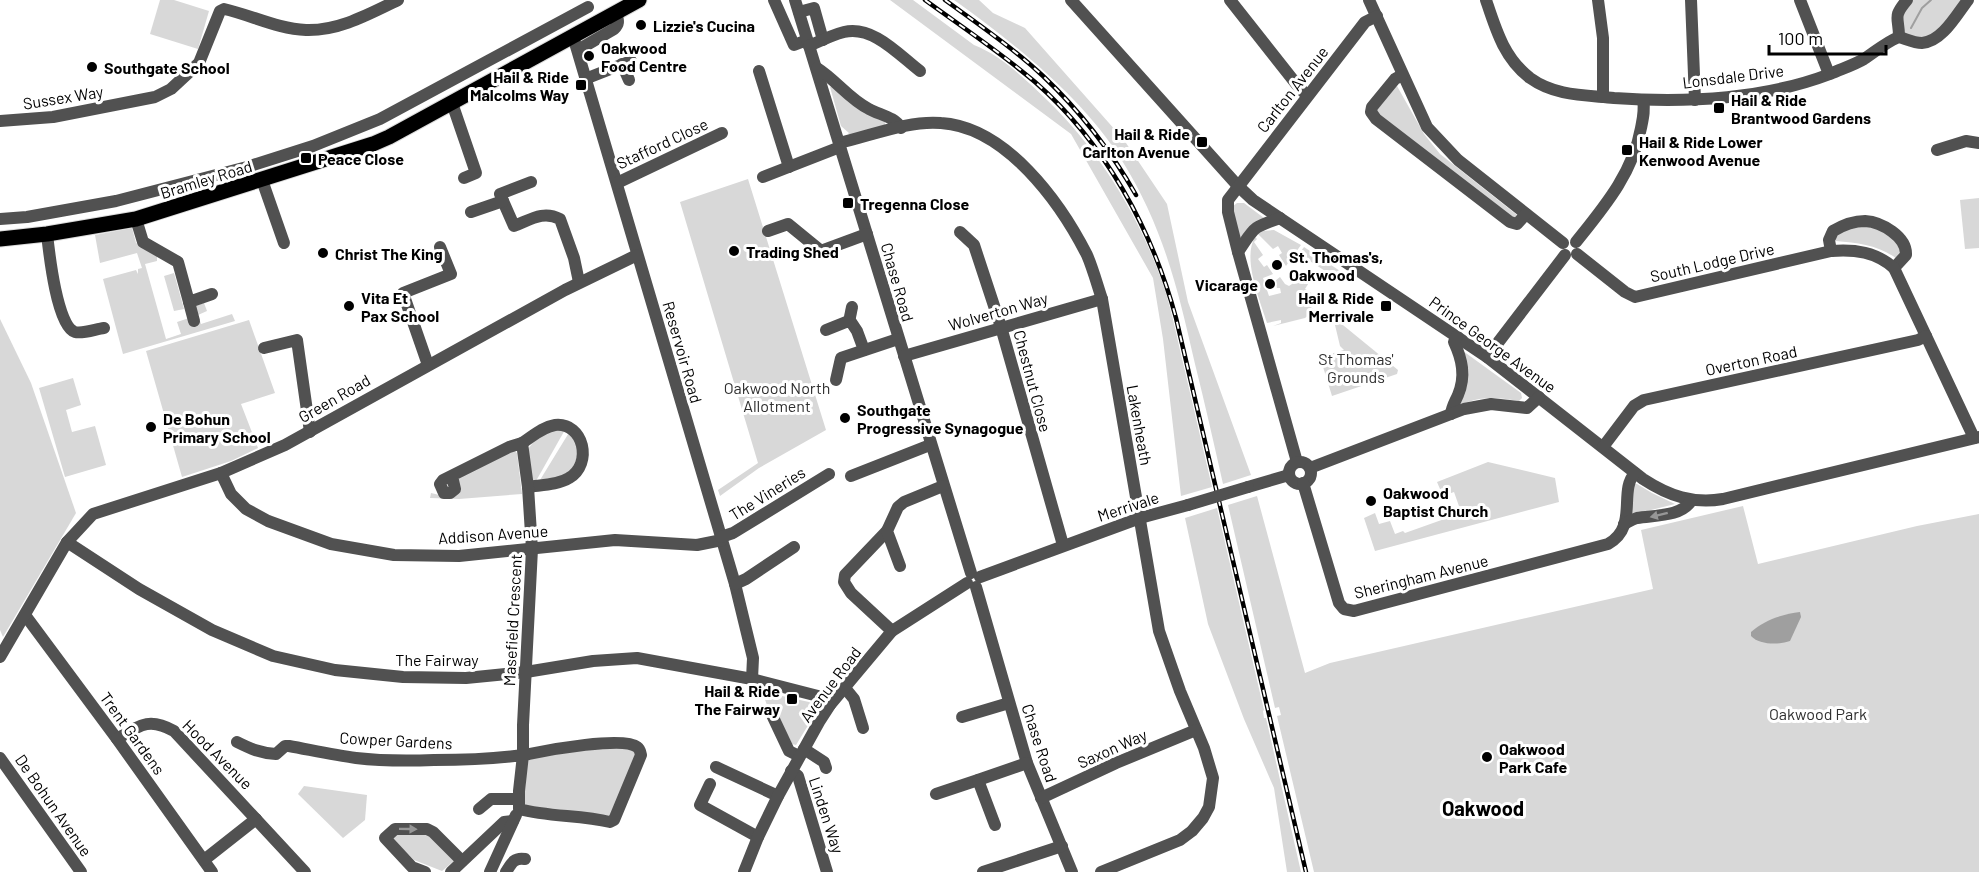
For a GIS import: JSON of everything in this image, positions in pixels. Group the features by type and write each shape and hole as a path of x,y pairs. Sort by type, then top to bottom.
{"main road":[{"name":"Bramley Road","path":"0,239 47,234 136,219 257,182 389,137 452,103 575,43 597,23 639,0"}],"street":[{"name":"Sussex Way","path":"0,121 53,117 155,97 171,89 199,63 216,19 220,11 224,9 291,28 318,30 346,24 398,0"},
{"path":"774,0 794,45 823,40 850,31 869,34 878,38 920,71"},
{"name":"Prince George Avenue","path":"1071,0 1253,200 1487,357 1635,473 1662,490 1691,501 1724,499 1977,438"},
{"path":"1230,0 1301,90 1308,95"},
{"name":"South Lodge Drive","path":"1369,0 1427,127 1458,160 1625,292 1635,297 1831,251 1862,251 1881,258 1894,268"},
{"name":"Lonsdale Drive","path":"1486,0 1506,54 1531,78 1555,91 1568,94 1643,100 1695,100 1756,93 1794,85 1829,74 1861,61 1899,37"},
{"path":"1598,0 1603,38 1602,97"},
{"path":"1691,0 1695,100"},
{"path":"1800,0 1829,74"},
{"path":"1906,0 1896,16 1899,37 1922,43 1940,35 1968,0"},
{"name":"Bramley Road","path":"0,219 27,217 116,201 247,167 313,146 380,119 586,4 597,23"},
{"path":"797,6 814,8 823,40"},
{"name":"Chase Road","path":"797,6 1027,763 1071,872"},
{"name":"Bramley Road","path":"575,43 615,29 619,21 616,13"},
{"name":"Carlton Avenue","path":"1238,186 1365,22 1377,16"},
{"name":"Reservoir Road","path":"575,43 735,584 753,658 752,679"},
{"path":"585,79 626,62 628,80"},
{"path":"817,68 831,77 856,101 894,120 901,128"},
{"path":"759,71 789,167"},
{"path":"1402,75 1395,79 1372,107 1371,112 1376,118 1510,222 1517,224 1526,214"},
{"path":"1487,357 1618,187 1638,147 1645,109 1643,100"},
{"path":"452,103 476,173 464,178"},
{"path":"380,119 389,137"},
{"name":"Lakenheath","path":"763,177 839,145 901,128 939,122 970,128 986,136 1030,172 1072,230 1088,257 1102,298 1159,631 1180,692 1204,748 1213,778 1209,807 1192,831 1180,840 1101,872"},
{"name":"Stafford Close","path":"616,183 722,134"},
{"path":"1937,150 1966,141 1979,143"},
{"path":"247,167 257,182 284,243"},
{"path":"531,182 500,194 502,201 514,226 542,215 552,215 560,219 574,258 579,282"},
{"path":"1238,186 1228,200 1228,206 1238,252 1297,462"},
{"path":"471,212 502,201"},
{"path":"27,217 29,236"},
{"path":"1238,252 1252,230 1280,218"},
{"path":"136,219 143,242 178,262 194,321"},
{"path":"1831,251 1829,240 1833,231 1851,222 1873,222 1893,232 1904,244 1906,255 1894,268 1977,438"},
{"path":"768,231 788,224 821,251 867,234"},
{"name":"Chestnut Close","path":"960,232 974,244 1001,327 1063,545"},
{"path":"47,234 54,287 69,328 76,332 104,328"},
{"path":"428,365 403,294 451,274 440,247"},
{"name":"Green Road","path":"0,657 67,542 93,514 221,473 310,432 579,282 637,255"},
{"path":"189,302 213,294"},
{"name":"Wolverton Way","path":"904,356 1102,298"},
{"path":"849,321 852,307"},
{"path":"849,321 857,331 864,350"},
{"path":"826,330 849,321"},
{"path":"1451,414 1463,373 1462,363 1454,342 1457,336"},
{"name":"Overton Road","path":"1603,447 1635,406 1644,400 1918,340 1926,336"},
{"path":"836,380 841,358 898,339"},
{"path":"264,348 297,340 310,432"},
{"path":"1310,468 1451,414 1481,405 1527,408 1539,397"},
{"path":"452,476 509,447 522,443 543,428 564,425 576,433 583,446 582,460 570,478 528,487"},
{"name":"Masefield Crescent","path":"522,443 528,487 532,549 523,755"},
{"path":"851,476 930,445"},
{"path":"1297,462 1305,463 1310,468 1309,478 1303,483 1294,482 1289,475 1290,468 1297,462"},
{"name":"Addison Avenue","path":"221,473 231,494 246,509 268,521 331,544 394,555 459,556 615,540 697,545 722,538"},
{"path":"1624,524 1628,506 1629,481 1635,473"},
{"name":"The Vineries","path":"722,538 734,533 829,474"},
{"name":"Merrivale","path":"973,580 1140,518 1289,475"},
{"name":"Sheringham Avenue","path":"1303,483 1340,603 1344,609 1349,610 1472,581 1605,545 1618,536 1624,524"},
{"path":"892,631 851,593 844,582 845,575 887,531 898,507 904,502 943,486"},
{"path":"1624,524 1636,518 1649,518 1679,510 1688,506 1691,501"},
{"path":"887,531 900,566"},
{"name":"The Fairway","path":"67,542 138,589 212,630 273,656 335,670 402,677 466,678 526,672 593,661 637,658 752,679 818,696 830,705"},
{"path":"735,584 794,547"},
{"name":"Avenue Road","path":"744,872 778,796 830,705 892,631 973,580"},
{"name":"Trent Gardens","path":"25,615 212,872"},
{"path":"845,688 854,699 863,728"},
{"path":"962,717 1009,703"},
{"path":"772,715 789,751 802,752 824,762 826,768"},
{"name":"Hood Avenue","path":"117,739 141,724 156,722 174,731 306,872"},
{"name":"Saxon Way","path":"1041,798 1116,763 1196,730"},
{"name":"Cowper Gardens","path":"237,742 255,752 276,754 285,746 289,746 358,758 410,761 464,760 523,755 573,746 620,743 636,745 641,754 614,820 610,822 587,817 558,816 519,804"},
{"path":"490,872 519,804 523,755"},
{"name":"De Bohun Avenue","path":"0,758 81,872"},
{"path":"936,794 1027,763"},
{"path":"716,767 778,796"},
{"name":"Linden Way","path":"791,771 798,776 827,872"},
{"path":"978,780 995,825"},
{"path":"710,784 700,805 758,837"},
{"path":"478,809 491,799 519,804"},
{"path":"204,860 256,819"},
{"path":"451,872 504,822 513,822"},
{"path":"425,872 412,867 385,838 395,829 427,829 433,832 462,861"},
{"path":"983,872 1062,846"},
{"path":"506,872 512,861 525,859"}],"green space":[{"path":"160,0 174,0 209,11 198,49 150,34"},
{"path":"890,0 913,0 974,45 994,55 1013,69 1066,120 1101,163 1143,235 1164,287 1212,487 1181,496 1163,339 1153,278 1071,134"},
{"path":"954,0 979,0 993,13 1025,28 1124,140 1167,204 1188,302 1251,475 1223,484 1182,310 1167,258 1148,209 1121,159 1087,114 1045,72"},
{"path":"1911,0 1962,0 1936,32 1920,39 1911,37 1902,30 1901,13"},
{"path":"833,86 885,122 885,127 853,135 848,134 841,126 830,87"},
{"path":"1397,86 1424,134 1440,154 1518,218 1511,219 1378,116 1376,111"},
{"name":"Oakwood North Allotment","path":"748,179 826,430 759,468 720,496 718,490 758,463 680,202"},
{"path":"1979,198 1979,248 1965,249 1960,200"},
{"path":"1237,203 1244,203 1264,218 1240,238 1232,207"},
{"path":"1856,224 1881,227 1904,251 1897,259 1876,248 1836,241 1835,235"},
{"path":"132,228 136,243 157,256 157,261 145,264 166,339 181,334 177,322 192,317 194,306 204,303 207,311 198,315 201,324 232,314 235,321 123,354 103,279 136,270 138,274 138,269 142,268 137,253 100,263 95,235"},
{"path":"1274,230 1301,245 1286,266 1279,255 1282,253 1278,246 1273,249 1258,234"},
{"path":"1255,237 1257,239 1254,242 1263,255 1258,259 1264,267 1267,265 1273,274 1263,278 1269,296 1281,293 1275,281 1280,277 1289,286 1292,284 1292,279 1299,274 1310,281 1305,289 1316,296 1309,306 1315,310 1305,318 1273,326 1281,323 1281,320 1267,323 1251,268 1251,246"},
{"path":"1304,247 1340,271 1336,278 1299,254"},
{"path":"174,273 184,309 174,311 164,276"},
{"path":"0,319 31,383 76,513 3,637 0,630"},
{"path":"249,320 275,393 241,404 258,448 231,461 182,477 146,351"},
{"name":"St Thomas' Grounds","path":"1338,321 1398,370 1397,374 1332,396 1320,357 1344,350 1340,346 1335,325"},
{"path":"1463,351 1521,393 1522,398 1519,401 1482,399 1459,405"},
{"path":"73,378 81,405 66,410 72,432 95,426 106,465 65,477 39,388"},
{"path":"566,428 536,481 532,481 527,450 541,433"},
{"path":"570,431 580,447 571,469 568,473 558,477 540,480"},
{"path":"514,450 517,453 522,494 459,499 430,498 431,493 448,497 457,478"},
{"path":"1488,462 1555,478 1559,502 1375,551 1364,518 1375,513 1379,524 1390,521 1395,534 1403,531 1405,533 1450,517 1449,514 1460,509 1454,492 1443,496 1437,482"},
{"path":"1635,484 1675,504 1631,515 1632,489"},
{"name":"Oakwood Park","path":"1257,496 1305,673 1330,663 1653,589 1641,530 1743,506 1758,564 1917,526 1979,514 1979,872 1314,872 1277,716 1281,715 1279,707 1275,708 1228,505"},
{"path":"1217,508 1301,872 1287,872 1274,788 1244,719 1208,624 1185,518"},
{"path":"764,692 809,702 815,706 815,714 796,745 792,744 776,711 768,708"},
{"path":"610,746 634,750 636,757 610,816 524,807 527,759"},
{"path":"304,786 367,795 365,820 343,838 298,794"},
{"path":"400,833 429,833 455,860 442,871 414,860 392,838"}],"shaded area":[{"path":"1800,612 1801,617 1790,641 1769,643 1751,636 1751,632 1768,621"}],"waterway":[{"path":"1911,28 1922,8 1931,0"}],"railway":[{"path":"925,0 1008,60 1060,106 1104,160 1123,190 1154,252 1176,318 1306,872"},
{"path":"945,0 995,36 1057,89 1094,132 1136,195"}],"place":[{"name":"Lizzie's Cucina","path":"641,25"},
{"name":"Oakwood Food Centre","path":"589,56"},
{"name":"Southgate School","path":"92,67"},
{"name":"Hail & Ride Malcolms Way","path":"581,85"},
{"name":"Hail & Ride Brantwood Gardens","path":"1719,108"},
{"name":"Hail & Ride Carlton Avenue","path":"1202,142"},
{"name":"Hail & Ride Lower Kenwood Avenue","path":"1627,150"},
{"name":"Peace Close","path":"306,158"},
{"name":"Tregenna Close","path":"848,203"},
{"name":"Trading Shed","path":"734,251"},
{"name":"Christ The King","path":"323,253"},
{"name":"St. Thomas's, Oakwood","path":"1277,265"},
{"name":"Vicarage","path":"1270,284"},
{"name":"Vita Et Pax School","path":"349,306"},
{"name":"Hail & Ride Merrivale","path":"1386,306"},
{"name":"Southgate Progressive Synagogue","path":"845,418"},
{"name":"De Bohun Primary School","path":"151,427"},
{"name":"Oakwood Baptist Church","path":"1371,501"},
{"name":"Hail & Ride The Fairway","path":"792,699"},
{"name":"Oakwood Park Cafe","path":"1487,757"}],"district":[{"name":"Oakwood","path":"1483,808"}]}
